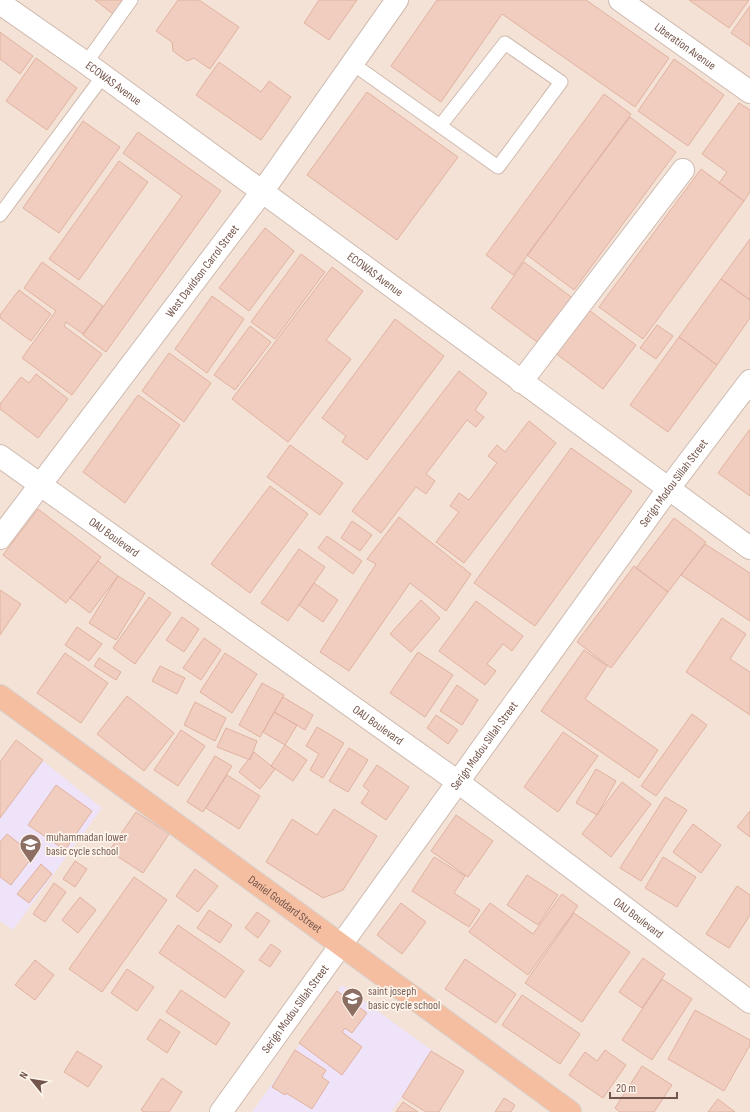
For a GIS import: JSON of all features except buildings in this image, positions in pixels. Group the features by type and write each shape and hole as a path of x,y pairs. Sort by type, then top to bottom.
{"highway":[{"name":"Daniel Goddard Street","path":"0,696 570,1112"}],"street":[{"name":"West Davidson Carrol Street","path":"0,538 262,192 397,0"},
{"name":"Liberation Avenue","path":"620,0 750,92"},
{"name":"ECOWAS Avenue","path":"0,3 94,69 750,548"},
{"path":"521,382 683,170"},
{"name":"Serign Modou Sillah Street","path":"221,1112 669,488 750,381"},
{"name":"OAU Boulevard","path":"0,456 458,782 750,1002"}],"lane":[{"path":"0,215 94,69 131,0"},
{"path":"353,64 440,126 498,167 561,82 504,42 440,126"}],"shaded area":[{"path":"0,0 750,0 750,1112 0,1112"},
{"name":"muhammadan lower basic cycle school","path":"28,749 102,808 13,930 0,921 0,788"},
{"name":"saint joseph basic cycle school","path":"342,985 434,1052 391,1112 252,1112"}],"place":[{"name":"muhammadan lower basic cycle school","path":"31,864"},
{"name":"saint joseph basic cycle school","path":"353,1018"}]}
